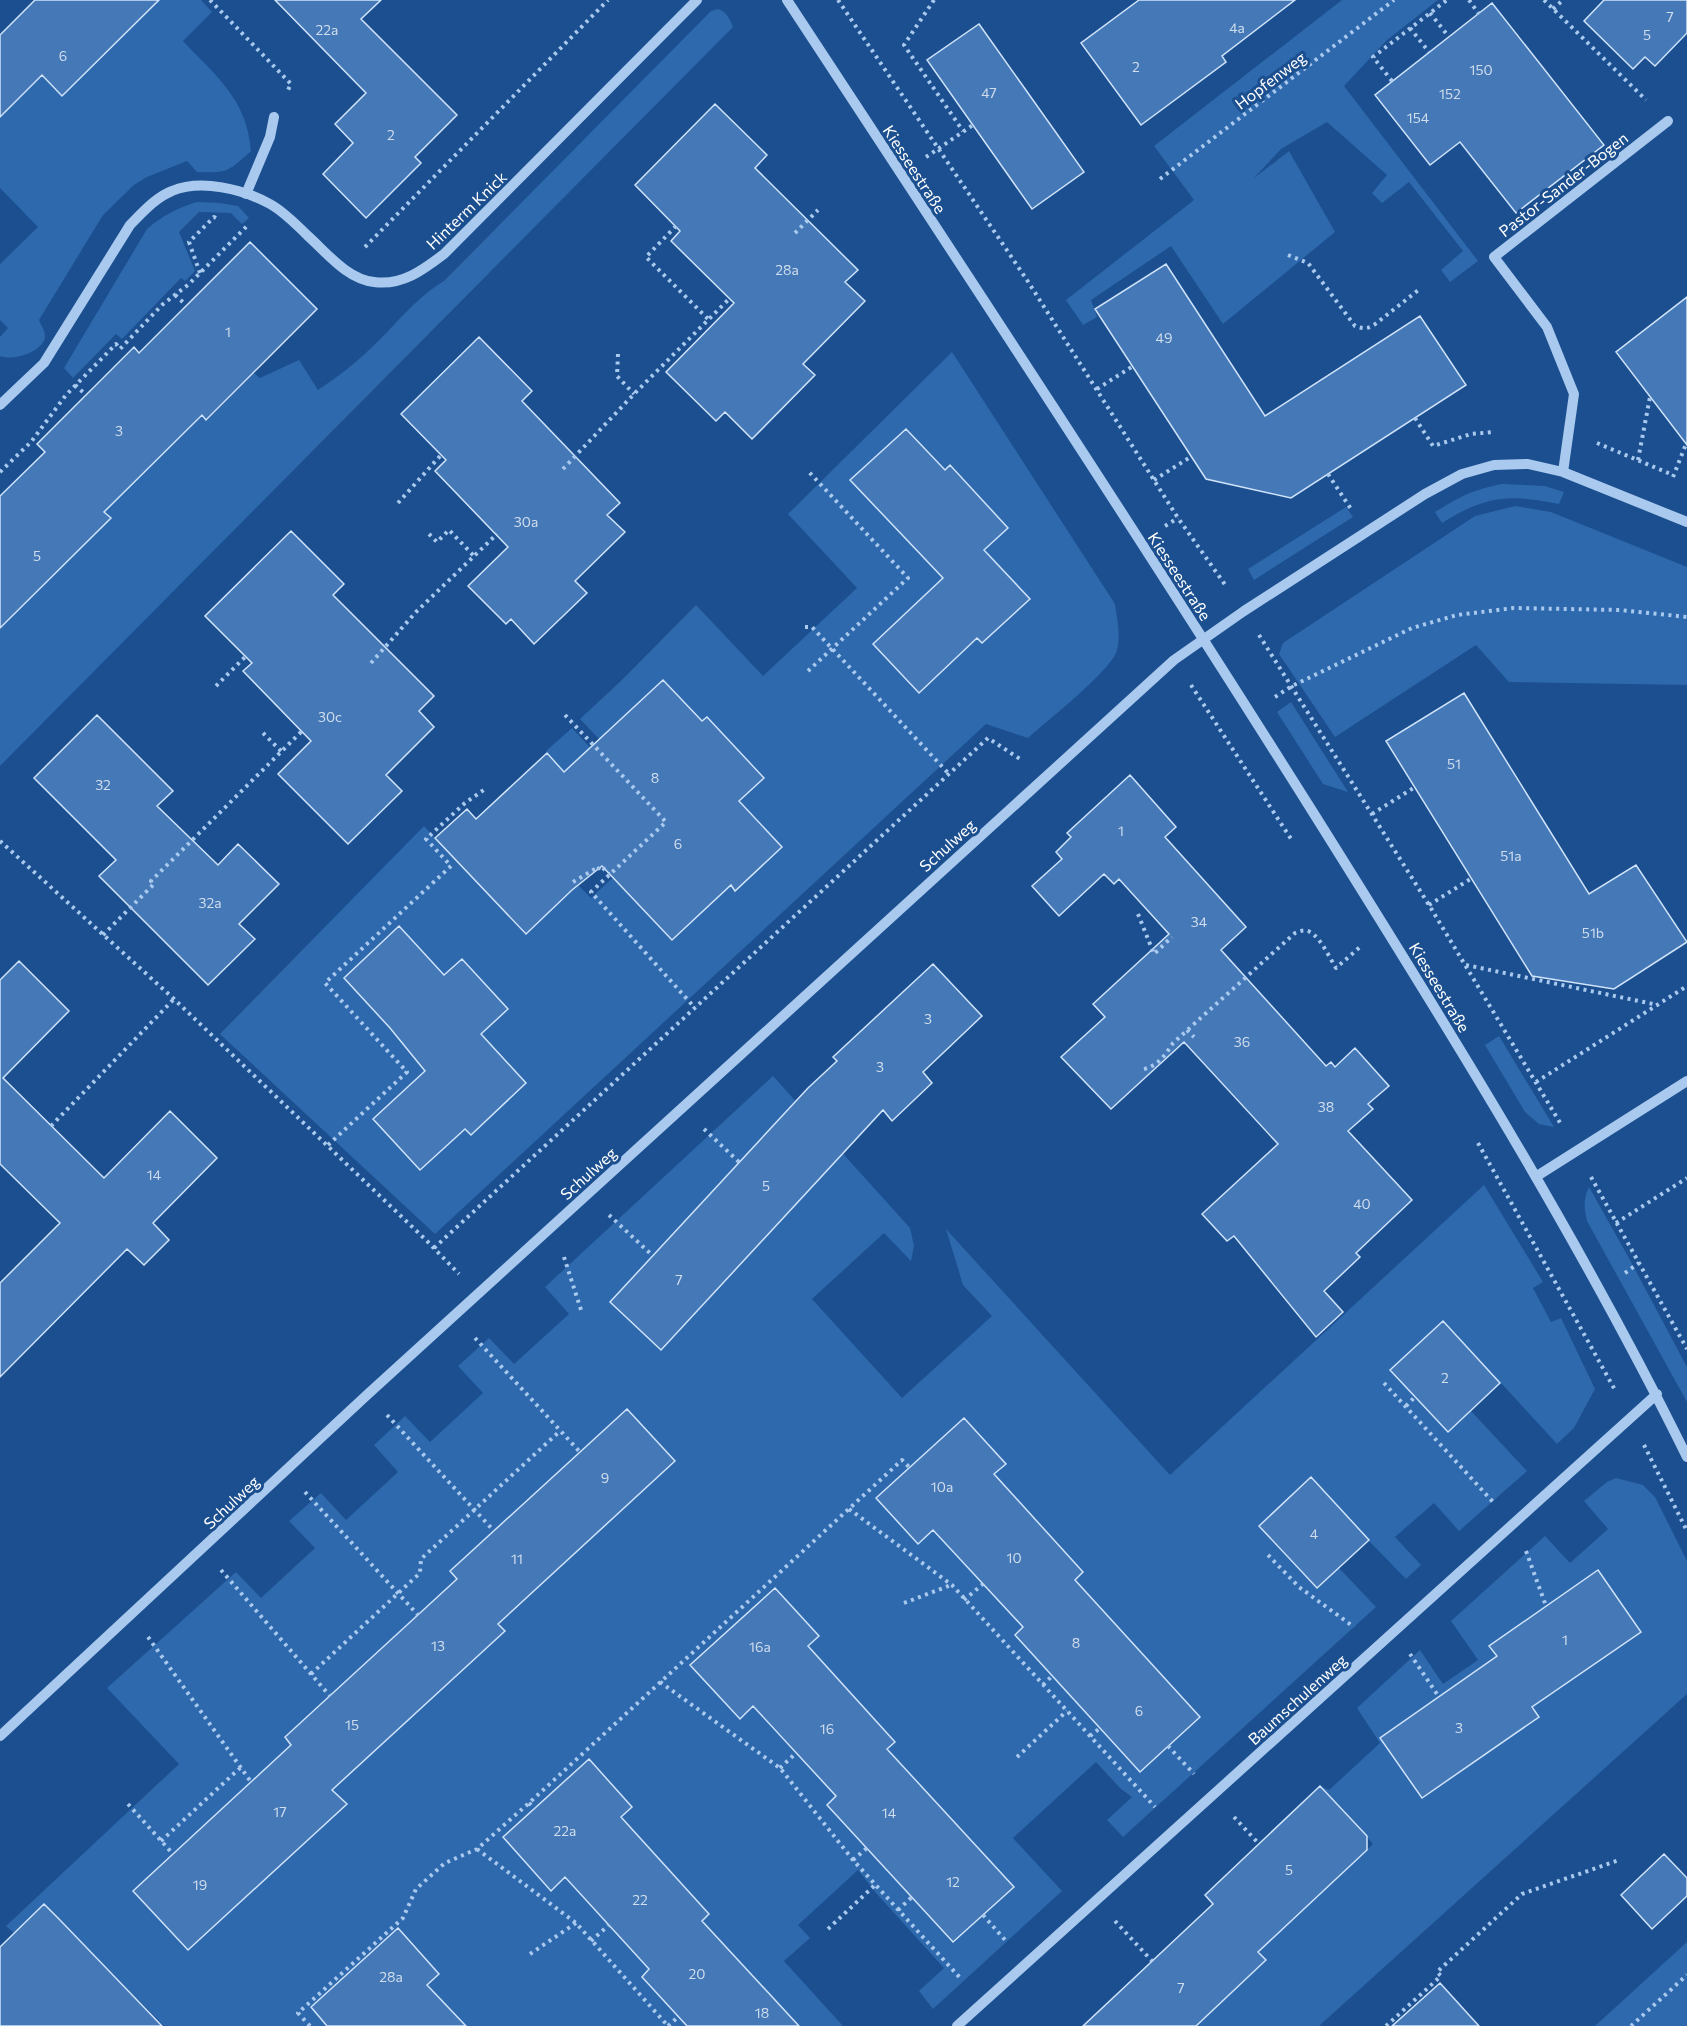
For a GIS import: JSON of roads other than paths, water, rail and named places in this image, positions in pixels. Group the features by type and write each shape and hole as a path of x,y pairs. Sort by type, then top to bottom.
{"street":[{"name":"Hinterm Knick","path":"0,405 44,363 130,225 148,207 172,191 206,185 246,194 270,204 305,232 344,269 359,278 374,282 392,282 410,278 444,254 697,0"},
{"name":"Kiesseestraße","path":"787,0 1204,640 1377,913 1537,1176 1657,1394 1687,1457"},
{"path":"246,194 270,137 274,117"},
{"name":"Pastor-Sander-Bogen","path":"1563,472 1574,394 1547,327 1494,256 1668,121"},
{"path":"1204,640 1244,611 1425,494 1462,474 1494,465 1528,464 1563,472 1687,522"},
{"name":"Schulweg","path":"0,1736 681,1108 1174,660 1204,640"},
{"path":"1537,1176 1687,1082"},
{"name":"Baumschulenweg","path":"957,2026 1657,1394"}]}
